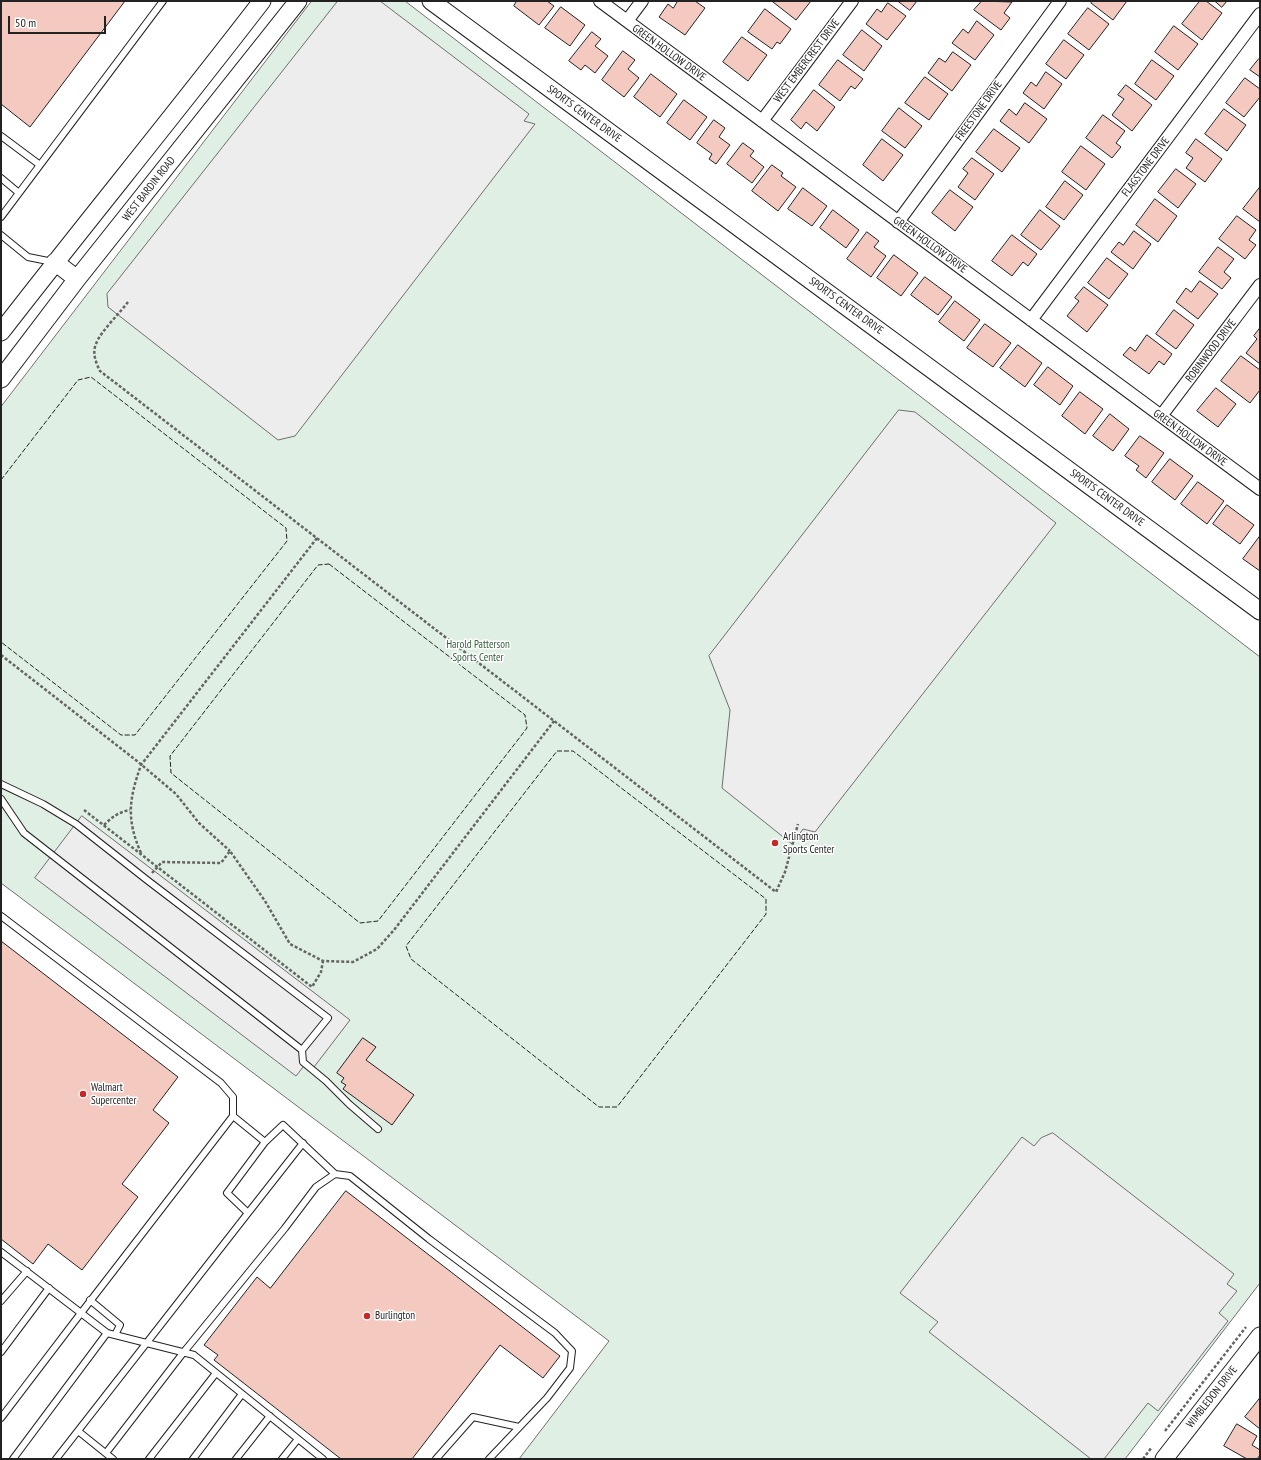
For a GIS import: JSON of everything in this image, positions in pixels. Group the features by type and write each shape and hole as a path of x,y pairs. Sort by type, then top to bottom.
{"street":[{"path":"1,332 262,1"},
{"name":"WEST BARDIN ROAD","path":"1,379 77,279 298,1"},
{"name":"SPORTS CENTER DRIVE","path":"431,1 1260,611"},
{"name":"GREEN HOLLOW DRIVE","path":"600,1 1260,490"},
{"path":"627,21 642,1"},
{"name":"WEST EMBERCREST DRIVE","path":"762,121 852,1"},
{"name":"FREESTONE DRIVE","path":"898,222 1060,1"},
{"name":"FLAGSTONE DRIVE","path":"1032,320 1260,14"},
{"path":"55,262 77,279"},
{"name":"ROBINWOOD DRIVE","path":"1161,416 1260,286"},
{"name":"WIMBLEDON DRIVE","path":"1158,1453 1253,1331"}],"lane":[{"path":"1,217 163,1"},
{"path":"1,136 40,165"},
{"path":"1,178 19,192"},
{"path":"1,235 28,257 55,262"},
{"path":"1,784 43,804 76,824 328,1018 302,1050 303,1062 378,1129"},
{"path":"1,799 24,833 302,1050"},
{"path":"1,916 221,1083 233,1097 233,1116 4,1409 1,1418"},
{"path":"233,1116 265,1142"},
{"path":"248,1213 227,1193 265,1142 283,1125 335,1174 350,1176 430,1239 555,1333 572,1351 570,1368 547,1398 489,1459"},
{"path":"56,1459 303,1143"},
{"path":"106,1453 183,1352 285,1228 316,1187 335,1174"},
{"path":"1,1252 107,1333 194,1355 323,1459"},
{"path":"1,1301 27,1271"},
{"path":"1,1352 50,1288"},
{"path":"90,1300 120,1325 116,1335"},
{"path":"12,1459 107,1333"},
{"path":"149,1459 216,1373"},
{"path":"193,1459 242,1394"},
{"path":"236,1459 270,1416"},
{"path":"437,1458 473,1417 519,1428"},
{"path":"78,1431 113,1459"},
{"path":"282,1459 298,1439"}],"path":[{"path":"128,302 101,335 95,345 95,361 100,371 776,892 785,872 798,824"},
{"path":"141,853 135,841 130,821 130,810 132,793 141,765 317,538"},
{"path":"1,655 176,794 199,823 230,851 265,901 290,944 323,961 353,962 377,950 394,930 554,721"},
{"path":"84,810 312,987 320,972 323,961"},
{"path":"104,825 112,817 123,811 130,810"},
{"path":"147,880 157,866 162,862 221,863 230,851"},
{"path":"1165,1431 1253,1331"},
{"path":"1143,1459 1158,1453"}],"green space":[{"name":"Harold Patterson Sports Center","path":"312,1 405,1 1260,657 1260,1283 1125,1459 519,1459 609,1341 1,883 1,407"}],"shaded area":[{"path":"338,1 380,1 529,114 524,121 535,124 295,436 278,440 108,307 107,294"},
{"path":"899,410 915,412 1056,523 815,832 803,829 792,844 722,788 730,710 709,656"},
{"path":"82,816 350,1020 314,1067 307,1062 296,1076 35,878"},
{"path":"1053,1133 1234,1274 1227,1284 1237,1291 1219,1313 1228,1321 1158,1411 1148,1403 1104,1459 1091,1459 929,1332 938,1322 900,1293 1022,1137 1034,1146 1041,1138"}],"building":[{"path":"1,1 125,1 30,127 1,104"},
{"path":"517,1 547,1 554,6 539,25 514,6"},
{"path":"678,1 695,1 705,8 685,35 659,17 668,4 673,8"},
{"path":"811,1 796,20 773,2"},
{"path":"898,1 917,1 910,10"},
{"path":"982,1 1012,2 1004,13 1010,18 1001,30 974,10"},
{"path":"1093,1 1127,1 1113,20 1091,3"},
{"path":"1200,1 1206,1 1222,13 1202,40 1182,24"},
{"path":"1215,1 1227,1 1222,7"},
{"path":"888,3 906,16 887,40 866,24 877,9 881,12"},
{"path":"561,7 585,25 570,46 545,28"},
{"path":"1088,8 1109,24 1089,50 1068,34"},
{"path":"765,9 791,29 780,44 777,42 772,49 748,32"},
{"path":"977,21 994,35 975,60 952,43 963,29 968,33"},
{"path":"1174,26 1198,44 1178,70 1155,52"},
{"path":"862,30 882,46 864,71 843,55"},
{"path":"592,32 601,39 595,46 608,56 595,73 585,65 581,70 569,61"},
{"path":"742,37 767,55 748,81 723,62"},
{"path":"1064,40 1084,55 1066,79 1046,64"},
{"path":"623,51 635,60 628,69 639,78 624,97 602,80"},
{"path":"953,52 971,65 952,91 928,73 939,58 945,62"},
{"path":"1259,59 1260,60 1260,77 1250,70"},
{"path":"838,60 863,79 855,89 851,86 840,101 819,85"},
{"path":"1152,60 1174,76 1156,100 1135,84"},
{"path":"1046,72 1062,84 1044,109 1023,93 1031,82 1036,86"},
{"path":"651,74 677,94 660,117 634,97"},
{"path":"925,77 948,94 929,120 905,103"},
{"path":"1245,78 1260,89 1260,97 1244,117 1226,103"},
{"path":"1126,85 1152,105 1132,131 1112,115 1124,99 1118,95"},
{"path":"814,90 835,107 817,131 806,122 801,129 791,120"},
{"path":"684,100 707,117 690,140 667,123"},
{"path":"1025,103 1047,119 1029,143 1000,121 1009,109 1016,115"},
{"path":"899,108 922,126 905,148 882,131"},
{"path":"1224,109 1246,125 1227,151 1205,134"},
{"path":"1103,115 1125,131 1116,143 1121,147 1112,158 1086,138"},
{"path":"714,120 725,128 719,137 730,145 716,164 709,159 712,154 697,143"},
{"path":"994,129 1020,148 1002,172 976,152"},
{"path":"882,139 903,155 883,181 863,165"},
{"path":"1196,139 1222,159 1205,182 1186,168 1193,158 1186,153"},
{"path":"743,143 754,151 750,156 764,167 752,183 727,164"},
{"path":"1081,146 1105,164 1086,190 1062,172"},
{"path":"972,158 994,174 975,200 958,187 968,173 963,169"},
{"path":"772,165 783,173 781,176 796,187 778,211 752,191"},
{"path":"1176,169 1196,184 1178,208 1158,192"},
{"path":"1065,181 1083,195 1064,220 1046,207"},
{"path":"1260,187 1260,222 1243,209"},
{"path":"803,188 827,206 812,226 788,209"},
{"path":"950,190 973,207 955,231 932,213"},
{"path":"1155,199 1177,216 1158,242 1136,225"},
{"path":"833,210 859,230 846,248 820,228"},
{"path":"1040,210 1060,226 1041,250 1021,235"},
{"path":"1237,216 1256,230 1249,240 1256,245 1245,259 1219,239"},
{"path":"1134,231 1151,244 1133,269 1111,252 1119,242 1123,245"},
{"path":"867,232 879,241 874,247 886,256 871,277 847,259"},
{"path":"1012,235 1037,254 1028,266 1023,262 1012,276 992,261"},
{"path":"1218,247 1234,259 1224,272 1231,278 1222,289 1199,272"},
{"path":"894,255 918,273 901,296 877,278"},
{"path":"1107,258 1128,274 1109,299 1088,283"},
{"path":"925,277 952,297 938,315 911,295"},
{"path":"1200,281 1218,294 1198,319 1176,302 1186,288 1191,292"},
{"path":"1084,287 1108,305 1087,332 1067,316 1079,301 1075,298"},
{"path":"955,301 980,320 964,341 939,322"},
{"path":"1174,310 1194,325 1176,349 1156,334"},
{"path":"985,324 1011,343 993,367 967,348"},
{"path":"1260,328 1260,364 1246,353 1257,339 1254,336"},
{"path":"1147,335 1172,354 1164,365 1159,361 1149,374 1123,355 1130,347 1135,351"},
{"path":"1018,345 1042,363 1025,387 1000,368"},
{"path":"1241,356 1260,370 1260,390 1250,403 1221,381"},
{"path":"1048,367 1073,386 1060,405 1034,385"},
{"path":"1216,388 1236,404 1218,427 1197,411"},
{"path":"1080,392 1103,409 1085,434 1062,416"},
{"path":"1110,414 1129,429 1113,451 1093,436"},
{"path":"1140,436 1164,453 1146,478 1136,470 1139,466 1125,456"},
{"path":"1170,459 1193,476 1175,500 1152,482"},
{"path":"1198,482 1224,501 1207,524 1181,504"},
{"path":"1227,505 1254,525 1240,544 1213,524"},
{"path":"1260,536 1260,571 1243,559"},
{"name":"Walmart Supercenter","path":"1,941 178,1077 153,1110 169,1123 122,1184 138,1197 82,1270 48,1244 33,1264 1,1239"},
{"path":"363,1038 376,1047 366,1060 414,1095 392,1125 343,1089 346,1085 341,1082 344,1078 337,1073"},
{"name":"Burlington","path":"346,1191 560,1356 543,1378 500,1345 412,1459 341,1459 214,1360 218,1355 204,1345 257,1277 270,1288"},
{"path":"1260,1398 1260,1429 1245,1417"},
{"path":"1237,1424 1257,1436 1252,1445 1260,1450 1260,1455 1257,1459 1247,1459 1224,1446"}],"fence":[{"path":"1,480 78,380 91,377 286,528 287,541 135,735 121,735 1,642"},
{"path":"329,564 525,715 527,728 378,921 360,923 171,773 170,756 318,565 329,564"},
{"path":"557,751 573,751 766,899 766,914 617,1107 599,1107 411,959 406,946 557,751"}],"place":[{"name":"Arlington Sports Center","path":"775,843"},
{"name":"Walmart Supercenter","path":"83,1094"},
{"name":"Burlington","path":"367,1316"}]}
